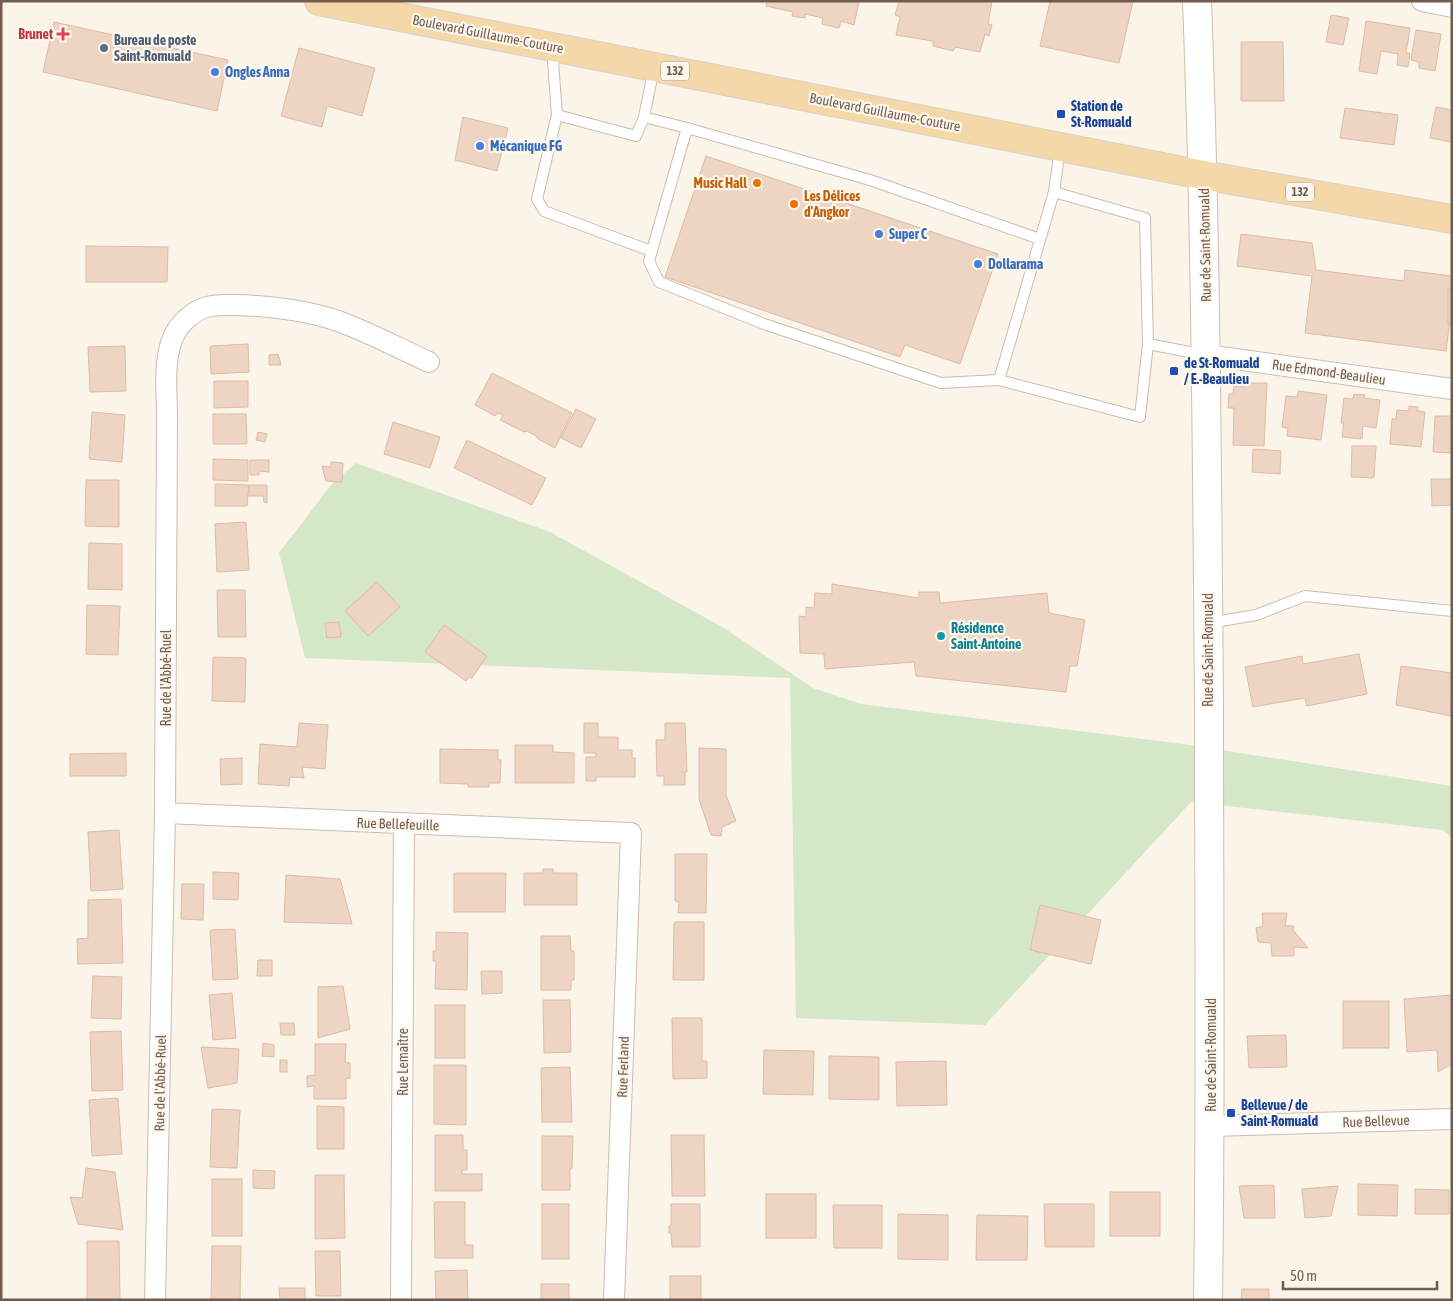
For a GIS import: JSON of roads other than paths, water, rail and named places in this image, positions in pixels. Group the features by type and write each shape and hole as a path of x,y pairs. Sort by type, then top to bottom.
{"main road":[{"name":"Boulevard Guillaume-Couture","path":"319,1 1203,175 1452,219"}],"street":[{"name":"Rue de Saint-Romuald","path":"1197,1 1203,175 1206,356 1211,1126 1208,1300"},
{"path":"1422,1 1452,7"},
{"name":"Rue de l'Abbé-Ruel","path":"155,1300 165,814 168,360 172,339 178,328 198,310 208,306 263,306 317,315 337,321 429,362"},
{"name":"Rue Edmond-Beaulieu","path":"1206,356 1452,389"},
{"name":"Rue Bellefeuille","path":"165,814 631,833"},
{"name":"Rue Lemaître","path":"402,1300 404,824"},
{"name":"Rue Ferland","path":"614,1300 631,833"},
{"name":"Rue Bellevue","path":"1211,1126 1452,1119"}],"lane":[{"path":"552,47 558,115 537,199 544,211 651,251"},
{"path":"558,115 636,136 644,117 654,67"},
{"path":"644,117 870,180 1040,239"},
{"path":"687,128 649,261 659,282 764,324 941,382 999,380 1140,417 1148,344 1145,218 1054,192"},
{"path":"999,380 1054,192 1060,147"},
{"path":"1148,344 1206,356"},
{"path":"1208,624 1256,614 1305,596 1452,611"}],"place":[{"name":"Brunet","path":"63,34"},
{"name":"Bureau de poste Saint-Romuald","path":"104,48"},
{"name":"Ongles Anna","path":"215,72"},
{"name":"Station de St-Romuald","path":"1061,114"},
{"name":"Mécanique FG","path":"480,146"},
{"name":"Music Hall","path":"757,183"},
{"name":"Les Délices d'Angkor","path":"794,204"},
{"name":"Super C","path":"879,234"},
{"name":"Dollarama","path":"978,264"},
{"name":"de St-Romuald / E.-Beaulieu","path":"1174,371"},
{"name":"Résidence Saint-Antoine","path":"941,636"},
{"name":"Bellevue / de Saint-Romuald","path":"1231,1113"}]}
